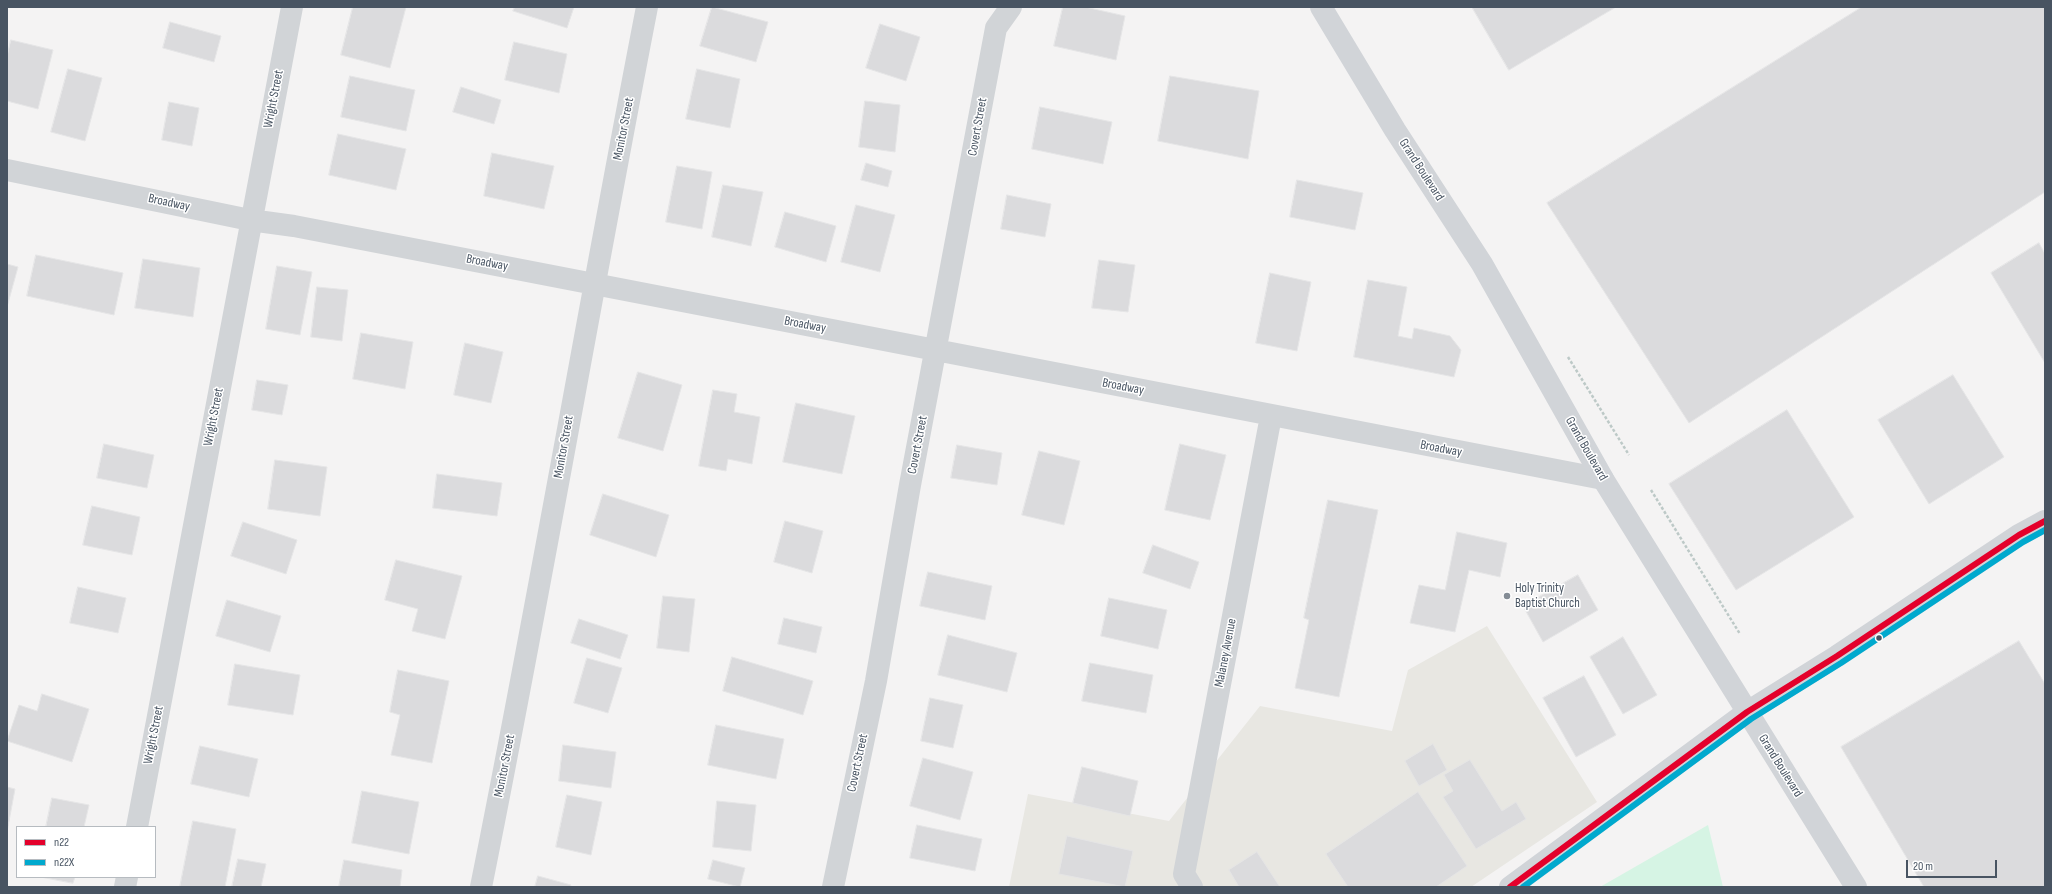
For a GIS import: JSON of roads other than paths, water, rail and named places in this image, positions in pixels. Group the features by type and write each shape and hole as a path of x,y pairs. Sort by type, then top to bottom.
{"street":[{"name":"Wright Street","path":"137,826 250,220 292,7"},
{"name":"Monitor Street","path":"481,887 518,704 594,284 647,7"},
{"name":"Covert Street","path":"833,887 876,681 910,485 996,28 1011,7"},
{"name":"Grand Boulevard","path":"1321,7 1395,130 1482,264 1603,479 1856,887"},
{"name":"Broadway","path":"7,170 250,220 594,284 1603,479"},
{"name":"Malaney Avenue","path":"1192,887 1184,874 1271,416"},
{"path":"1510,887 1747,712 1837,656 2019,535 2045,521"}],"place":[{"name":"Holy Trinity Baptist Church","path":"1507,596"}]}
